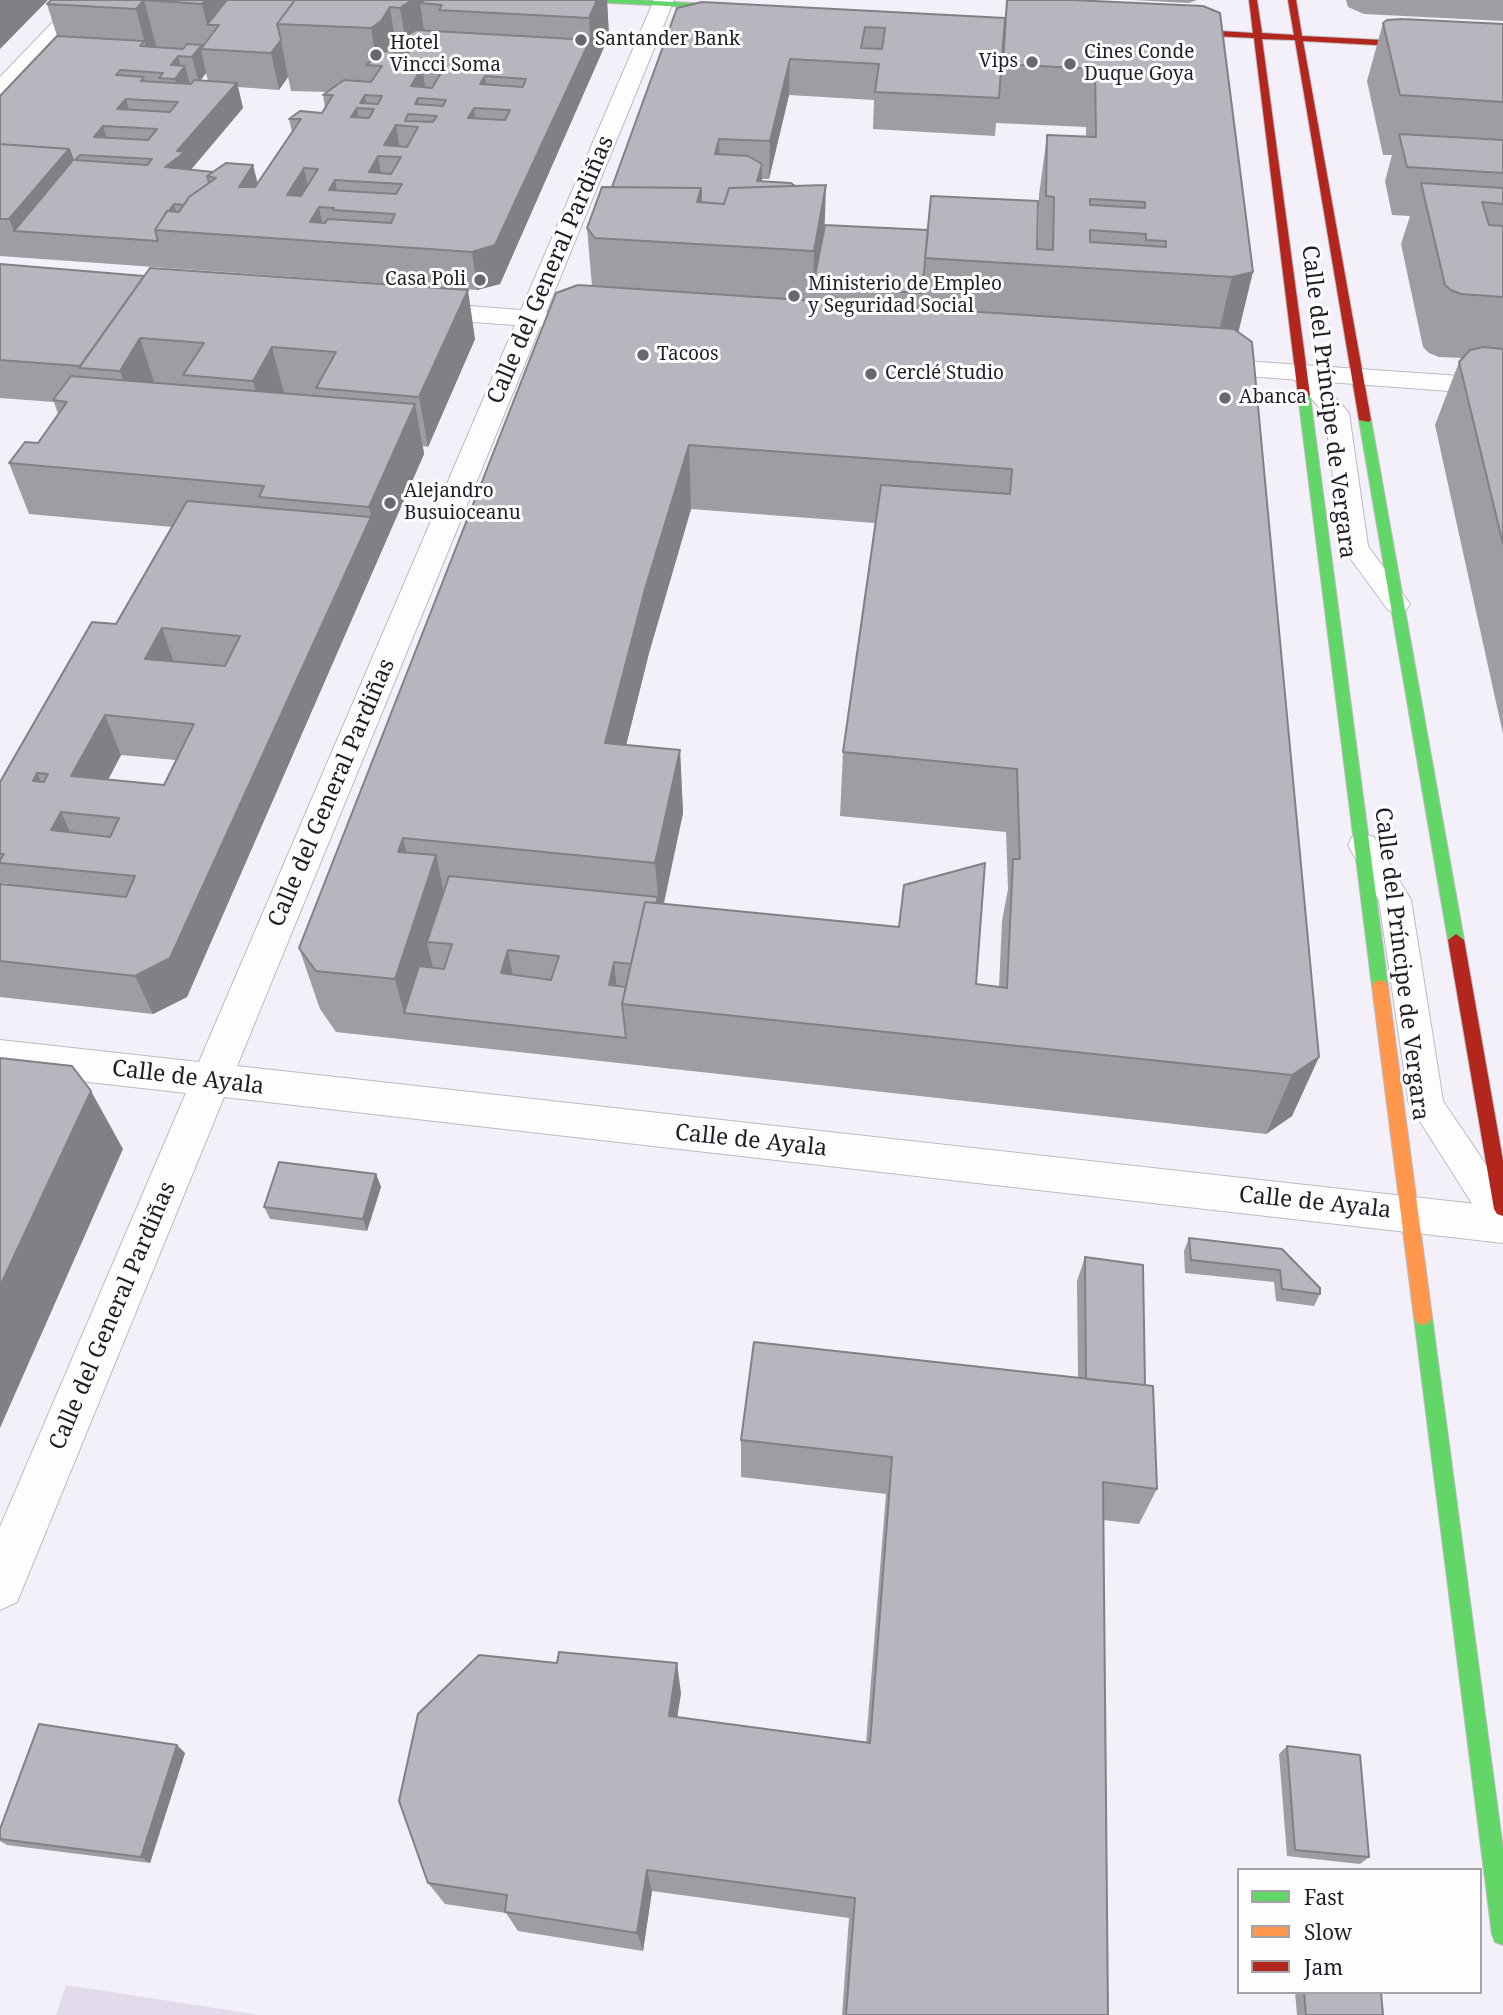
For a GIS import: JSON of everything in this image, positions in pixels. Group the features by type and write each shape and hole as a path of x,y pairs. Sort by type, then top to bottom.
{"main road":[{"path":"592,0 758,9"},
{"name":"Calle del Príncipe de Vergara","path":"1253,0 1503,1934"},
{"name":"Calle del Príncipe de Vergara","path":"1292,0 1503,1209"},
{"path":"1148,30 1503,49"}],"street":[{"path":"0,90 85,0"},
{"name":"Calle del General Pardiñas","path":"0,1586 663,2"},
{"path":"388,307 584,322"},
{"path":"1177,364 1503,387"},
{"name":"Calle de Ayala","path":"0,1056 1503,1223"}],"lane":[{"path":"1301,373 1337,413 1355,547 1397,604"},
{"path":"1363,845 1395,900 1426,1104 1503,1223"}],"shaded area":[{"path":"66,1985 260,2015 56,2015"}],"building":[{"path":"51,0 144,0 136,9 47,4"},
{"path":"144,0 205,0 202,4"},
{"path":"227,0 295,0 277,24 281,40 271,53 201,49 219,25 207,25"},
{"path":"295,0 412,0 400,8 390,7 381,21 371,28 277,24"},
{"path":"425,0 597,0 589,18 439,10 442,5 420,3"},
{"path":"1007,0 1203,6 1220,13 1253,272 1232,277 925,258 931,196 1038,201 1037,249 1053,250 1054,197 1046,196 1047,135 1096,137 1095,69 1003,64","holes":["1090,199 1145,202 1145,208 1090,205","1090,230 1146,234 1146,240 1166,241 1166,247 1090,242"]},
{"path":"702,2 1005,18 999,98 875,92 879,64 790,59 770,141 719,139 715,154 748,156 762,164 757,181 791,183 795,186 729,188 724,204 701,202 701,188 612,187 677,8","holes":["865,27 885,28 882,49 861,48"]},
{"path":"1387,20 1503,24 1503,102 1400,95 1383,23"},
{"path":"416,30 590,40 495,245 472,252 155,230 167,211 179,212 189,197 216,178 207,176 226,163 253,165 239,187 255,187 301,119 289,119 300,111 322,113 333,95 323,95 344,80 371,82 382,66 366,65 385,51 408,53 418,38 405,37","holes":["422,67 444,68 432,88 411,86","485,76 526,79 523,87 480,84","365,95 382,96 378,104 360,103","418,98 446,100 443,106 415,104","357,108 374,109 369,118 351,117","474,108 510,110 505,120 468,118","408,114 437,116 433,122 405,121","396,125 418,127 407,147 384,145","378,156 401,157 391,174 369,172","304,168 318,169 301,196 287,195","335,180 402,184 396,194 329,190","319,207 395,214 391,223 328,219 325,223 310,222"]},
{"path":"57,36 144,41 140,46 183,49 187,44 202,45 192,57 178,56 171,65 185,66 175,79 159,78 163,73 120,70 116,75 144,77 141,81 191,84 194,80 237,83 177,151 185,152 165,167 213,172 207,176 209,183 189,197 184,205 174,204 167,211 155,230 158,241 14,231 73,160 69,149 0,144 0,96","holes":["126,99 178,102 170,112 117,109","103,126 157,129 148,140 94,137","80,155 152,159 147,165 75,160"]},
{"path":"1399,134 1503,140 1503,173 1407,167"},
{"path":"0,144 69,149 9,219 0,219"},
{"path":"1421,183 1503,188 1503,204 1482,202 1489,225 1503,226 1503,297 1461,294 1445,285"},
{"path":"826,185 814,251 595,238 587,228 602,187 701,188 697,202 724,204 729,188"},
{"path":"825,225 928,230 922,293 813,286"},
{"path":"0,264 144,276 80,366 0,360"},
{"path":"150,268 468,290 419,397 316,388 336,352 272,347 253,381 183,375 204,343 140,338 120,371 79,368"},
{"path":"578,285 1234,329 1252,342 1319,1057 1292,1075 622,1004 645,902 899,927 904,885 985,863 976,984 1007,988 1013,859 1020,859 1017,769 843,752 881,485 1010,494 1012,469 689,445 645,589 605,743 680,750 655,863 403,838 398,852 436,855 395,979 316,971 299,948 556,293"},
{"path":"1484,347 1503,349 1503,544 1459,362 1470,350"},
{"path":"71,376 415,404 369,507 259,497 264,486 9,463 25,442 38,443 67,402 53,400"},
{"path":"187,501 371,517 170,958 135,976 0,961 0,884 126,897 135,876 0,863 4,854 0,854 0,782 92,622 116,624","holes":["162,628 240,636 225,666 145,659","105,715 194,724 164,785 71,776","37,773 48,774 44,782 33,781","61,812 119,818 110,837 51,830"]},
{"path":"449,876 658,897 656,903 645,902 631,964 614,962 609,985 626,987 622,1004 626,1038 404,1013 419,966 444,969 452,944 427,942","holes":["508,950 559,956 551,980 501,973"]},
{"path":"0,1058 72,1066 91,1091 0,1286"},
{"path":"279,1162 376,1174 363,1219 264,1207"},
{"path":"1189,1238 1282,1249 1320,1288 1320,1294 1282,1289 1280,1270 1191,1260"},
{"path":"1085,1257 1143,1265 1145,1385 1086,1379"},
{"path":"754,1342 1153,1386 1157,1489 1103,1482 1108,2015 846,2015 855,1898 647,1870 637,1933 505,1912 507,1895 428,1883 399,1801 418,1714 479,1655 557,1663 559,1652 677,1663 669,1716 870,1743 892,1457 741,1440"},
{"path":"39,1724 177,1745 141,1857 0,1839 0,1829"},
{"path":"1287,1746 1360,1755 1369,1857 1295,1850"},
{"path":"1304,1994 1381,1994 1383,2015 1306,2015"}],"traffic: fast":[{"path":"592,0 743,8"},
{"path":"1304,395 1380,986"},
{"path":"1365,420 1456,940"},
{"path":"1423,1317 1503,1934"}],"traffic: slow":[{"path":"1380,986 1423,1317"}],"traffic: jam":[{"path":"1253,0 1304,395"},
{"path":"1292,0 1365,420"},
{"path":"1170,31 1503,49"},
{"path":"1456,940 1503,1209"}],"place":[{"name":"Santander Bank","path":"581,40"},
{"name":"Hotel Vincci Soma","path":"376,55"},
{"name":"Vips","path":"1032,62"},
{"name":"Cines Conde Duque Goya","path":"1070,64"},
{"name":"Casa Poli","path":"480,280"},
{"name":"Ministerio de Empleo y Seguridad Social","path":"794,296"},
{"name":"Tacoos","path":"643,355"},
{"name":"Cerclé Studio","path":"871,374"},
{"name":"Abanca","path":"1225,398"},
{"name":"Alejandro Busuioceanu","path":"390,503"}]}
